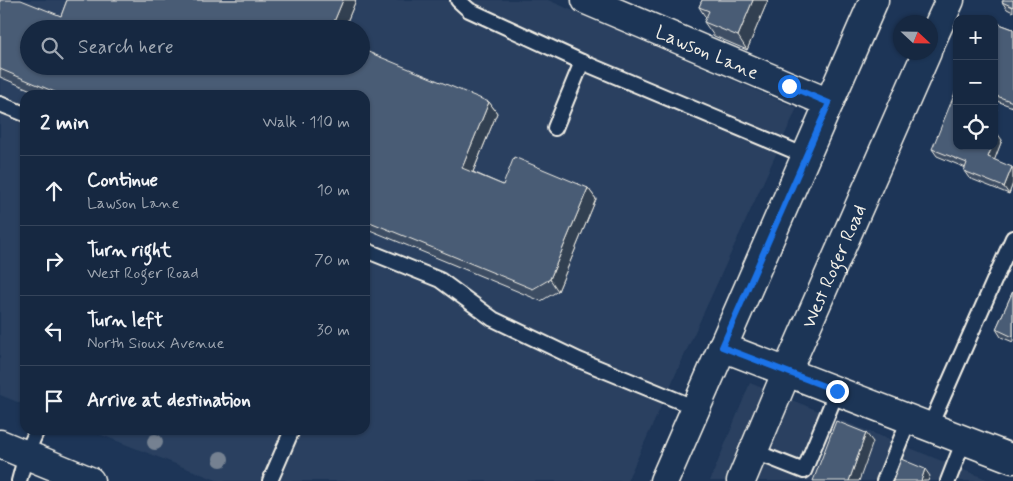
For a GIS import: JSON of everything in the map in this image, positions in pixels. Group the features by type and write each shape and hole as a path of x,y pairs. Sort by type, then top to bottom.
{"street":[{"name":"Lawson Lane","path":"586,0 829,103"},
{"path":"664,481 874,0"},
{"path":"938,26 950,0"},
{"name":"West Roger Road","path":"741,481 787,371 923,60"},
{"path":"722,347 1013,459"},
{"path":"0,444 90,481"}],"lane":[{"path":"458,0 469,10 582,62 806,156"},
{"path":"555,128 582,62"},
{"path":"0,104 20,112"},
{"path":"884,481 919,422 1013,238"},
{"path":"370,252 440,280 493,319 579,360 696,408"},
{"path":"753,451 811,474 837,391"},
{"path":"19,481 26,455 35,435"},
{"path":"270,481 290,435"},
{"path":"948,481 964,440"}],"shaded area":[{"path":"0,0 548,0 797,108 627,481 219,481 102,435 370,435 370,90 20,90 20,403 0,395"},
{"path":"750,383 991,481 710,481"}],"building":[{"path":"0,0 21,0 61,16 67,0 343,0 335,20 20,20 20,75 370,75 370,53 489,102 462,168 503,185 514,157 588,188 550,279 533,289 370,222 370,90 50,90 0,69"},
{"path":"702,0 753,0 738,36 704,22 709,11 699,7"},
{"path":"1003,0 1013,0 1013,7 1002,2"},
{"path":"998,23 1013,29 1013,102 998,96"},
{"path":"953,98 953,150 991,150 988,157 1012,167 1004,187 964,171 967,163 932,149"},
{"path":"1013,291 1013,337 996,329"},
{"path":"836,421 866,433 849,481 813,481"},
{"path":"901,459 925,469 921,481 893,481"}],"route":[{"path":"789,86 829,103 722,347 837,391"}]}
